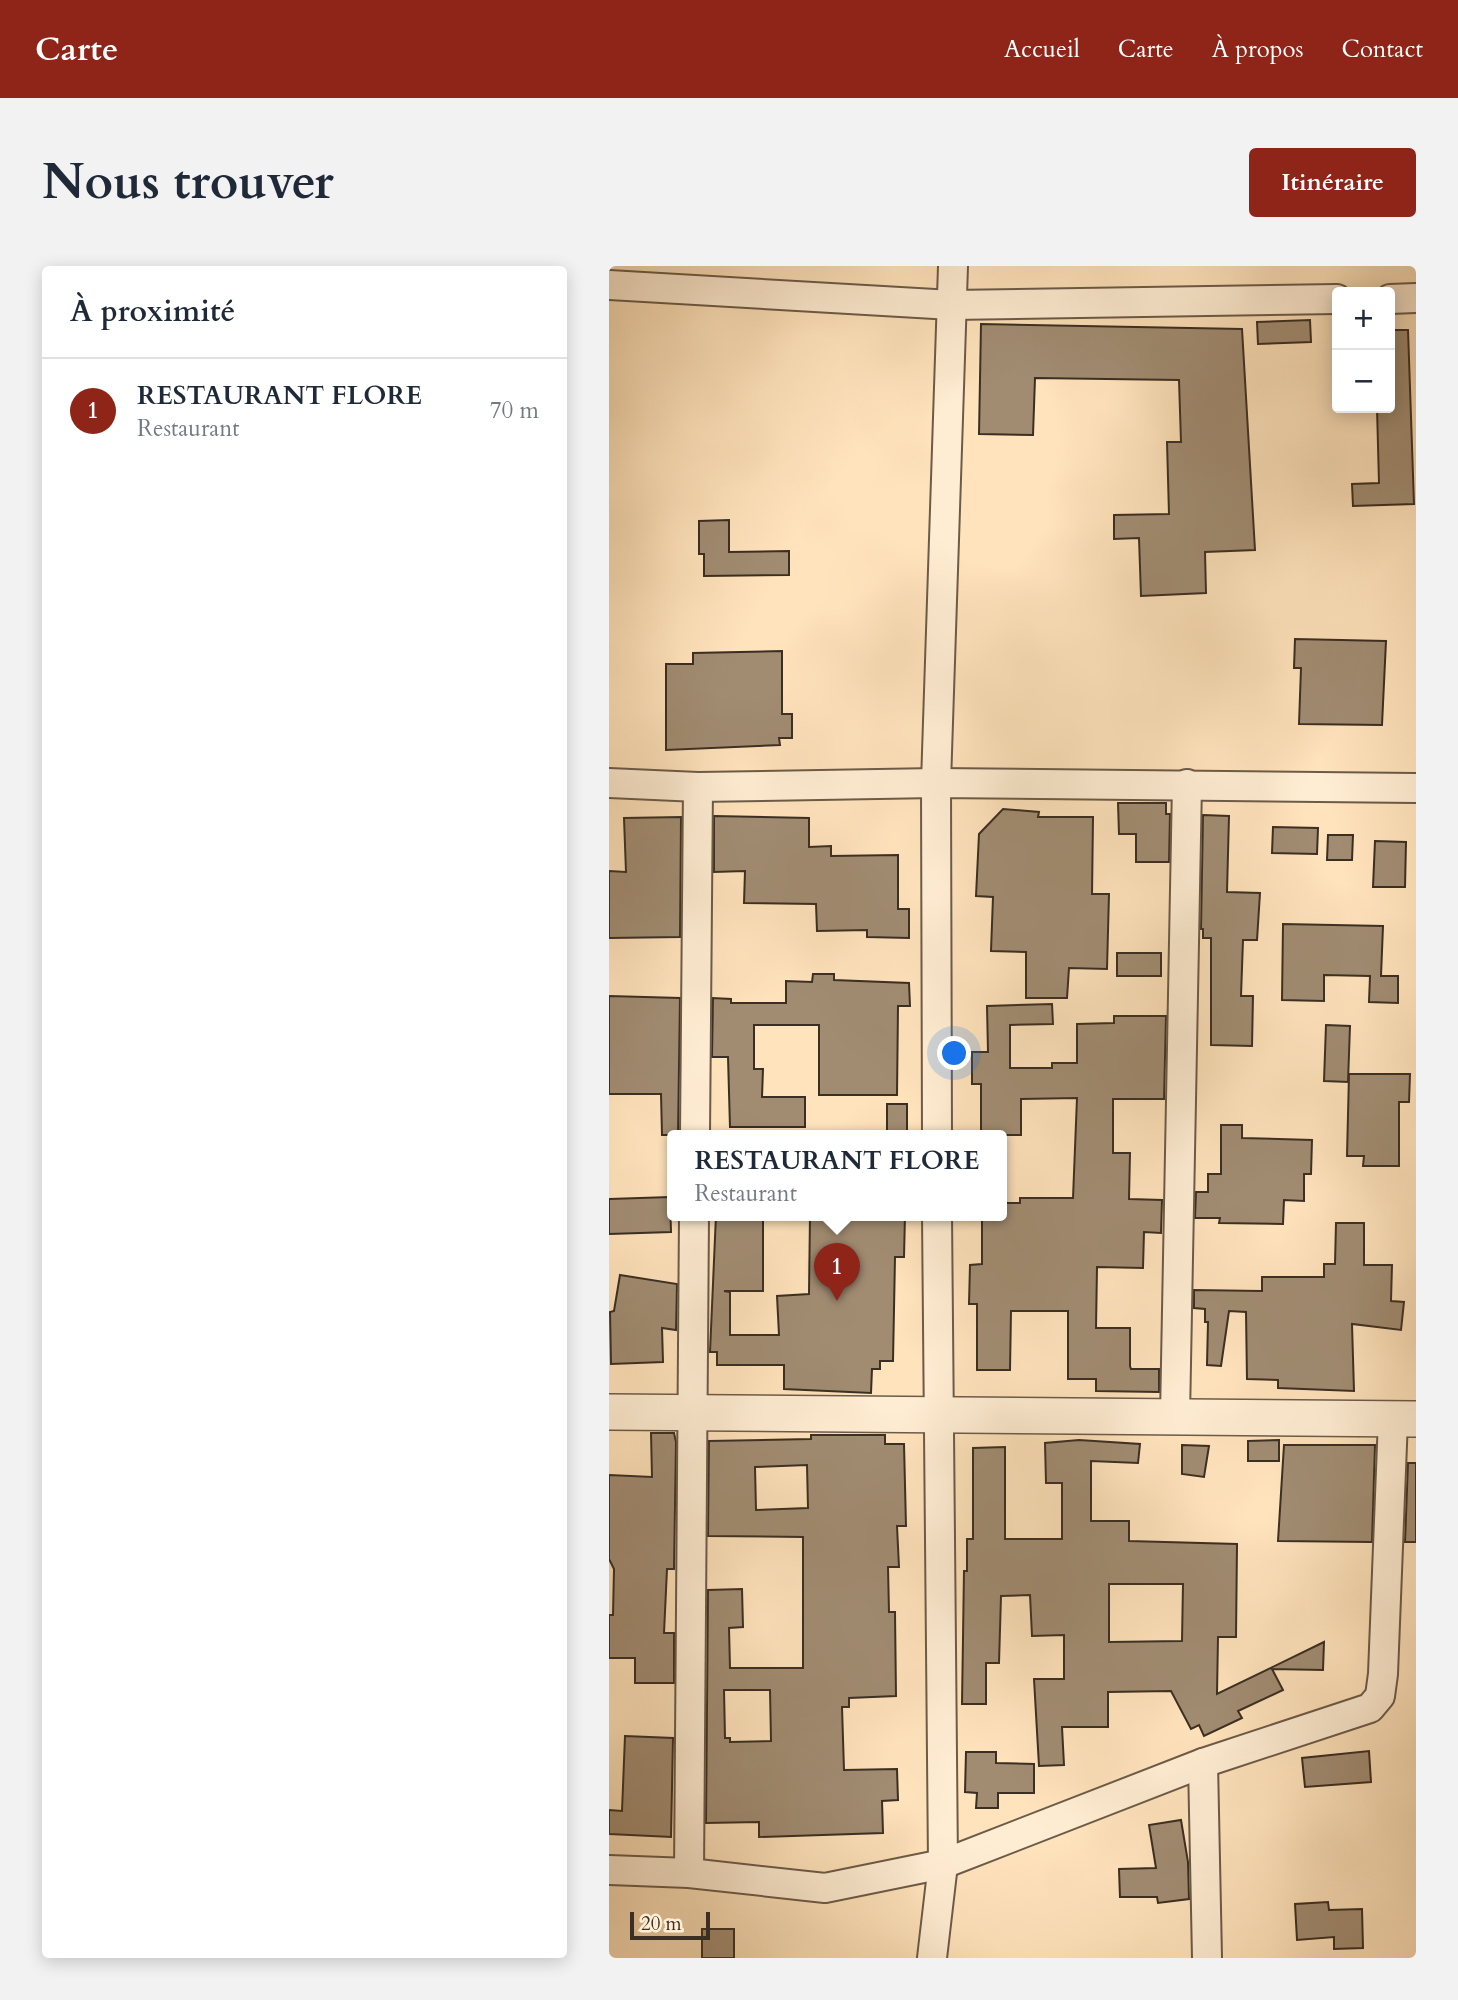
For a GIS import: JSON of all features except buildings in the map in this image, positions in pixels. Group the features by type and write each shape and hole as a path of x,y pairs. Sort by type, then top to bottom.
{"street":[{"path":"937,1130 936,783 953,266"},
{"path":"609,285 952,305 1332,299"},
{"path":"1395,299 1416,298"},
{"path":"609,783 698,787 936,783 1416,788"},
{"path":"1175,1416 1187,784"},
{"path":"695,1130 698,787"},
{"path":"689,1873 694,1221"},
{"path":"932,1958 943,1864 937,1221"},
{"path":"609,1412 1404,1419 1380,1696 1370,1708 1203,1763 943,1864 825,1888 689,1873 609,1870"},
{"path":"1203,1763 1207,1958"}],"place":[{"name":"RESTAURANT FLORE","path":"837,1301"}]}
